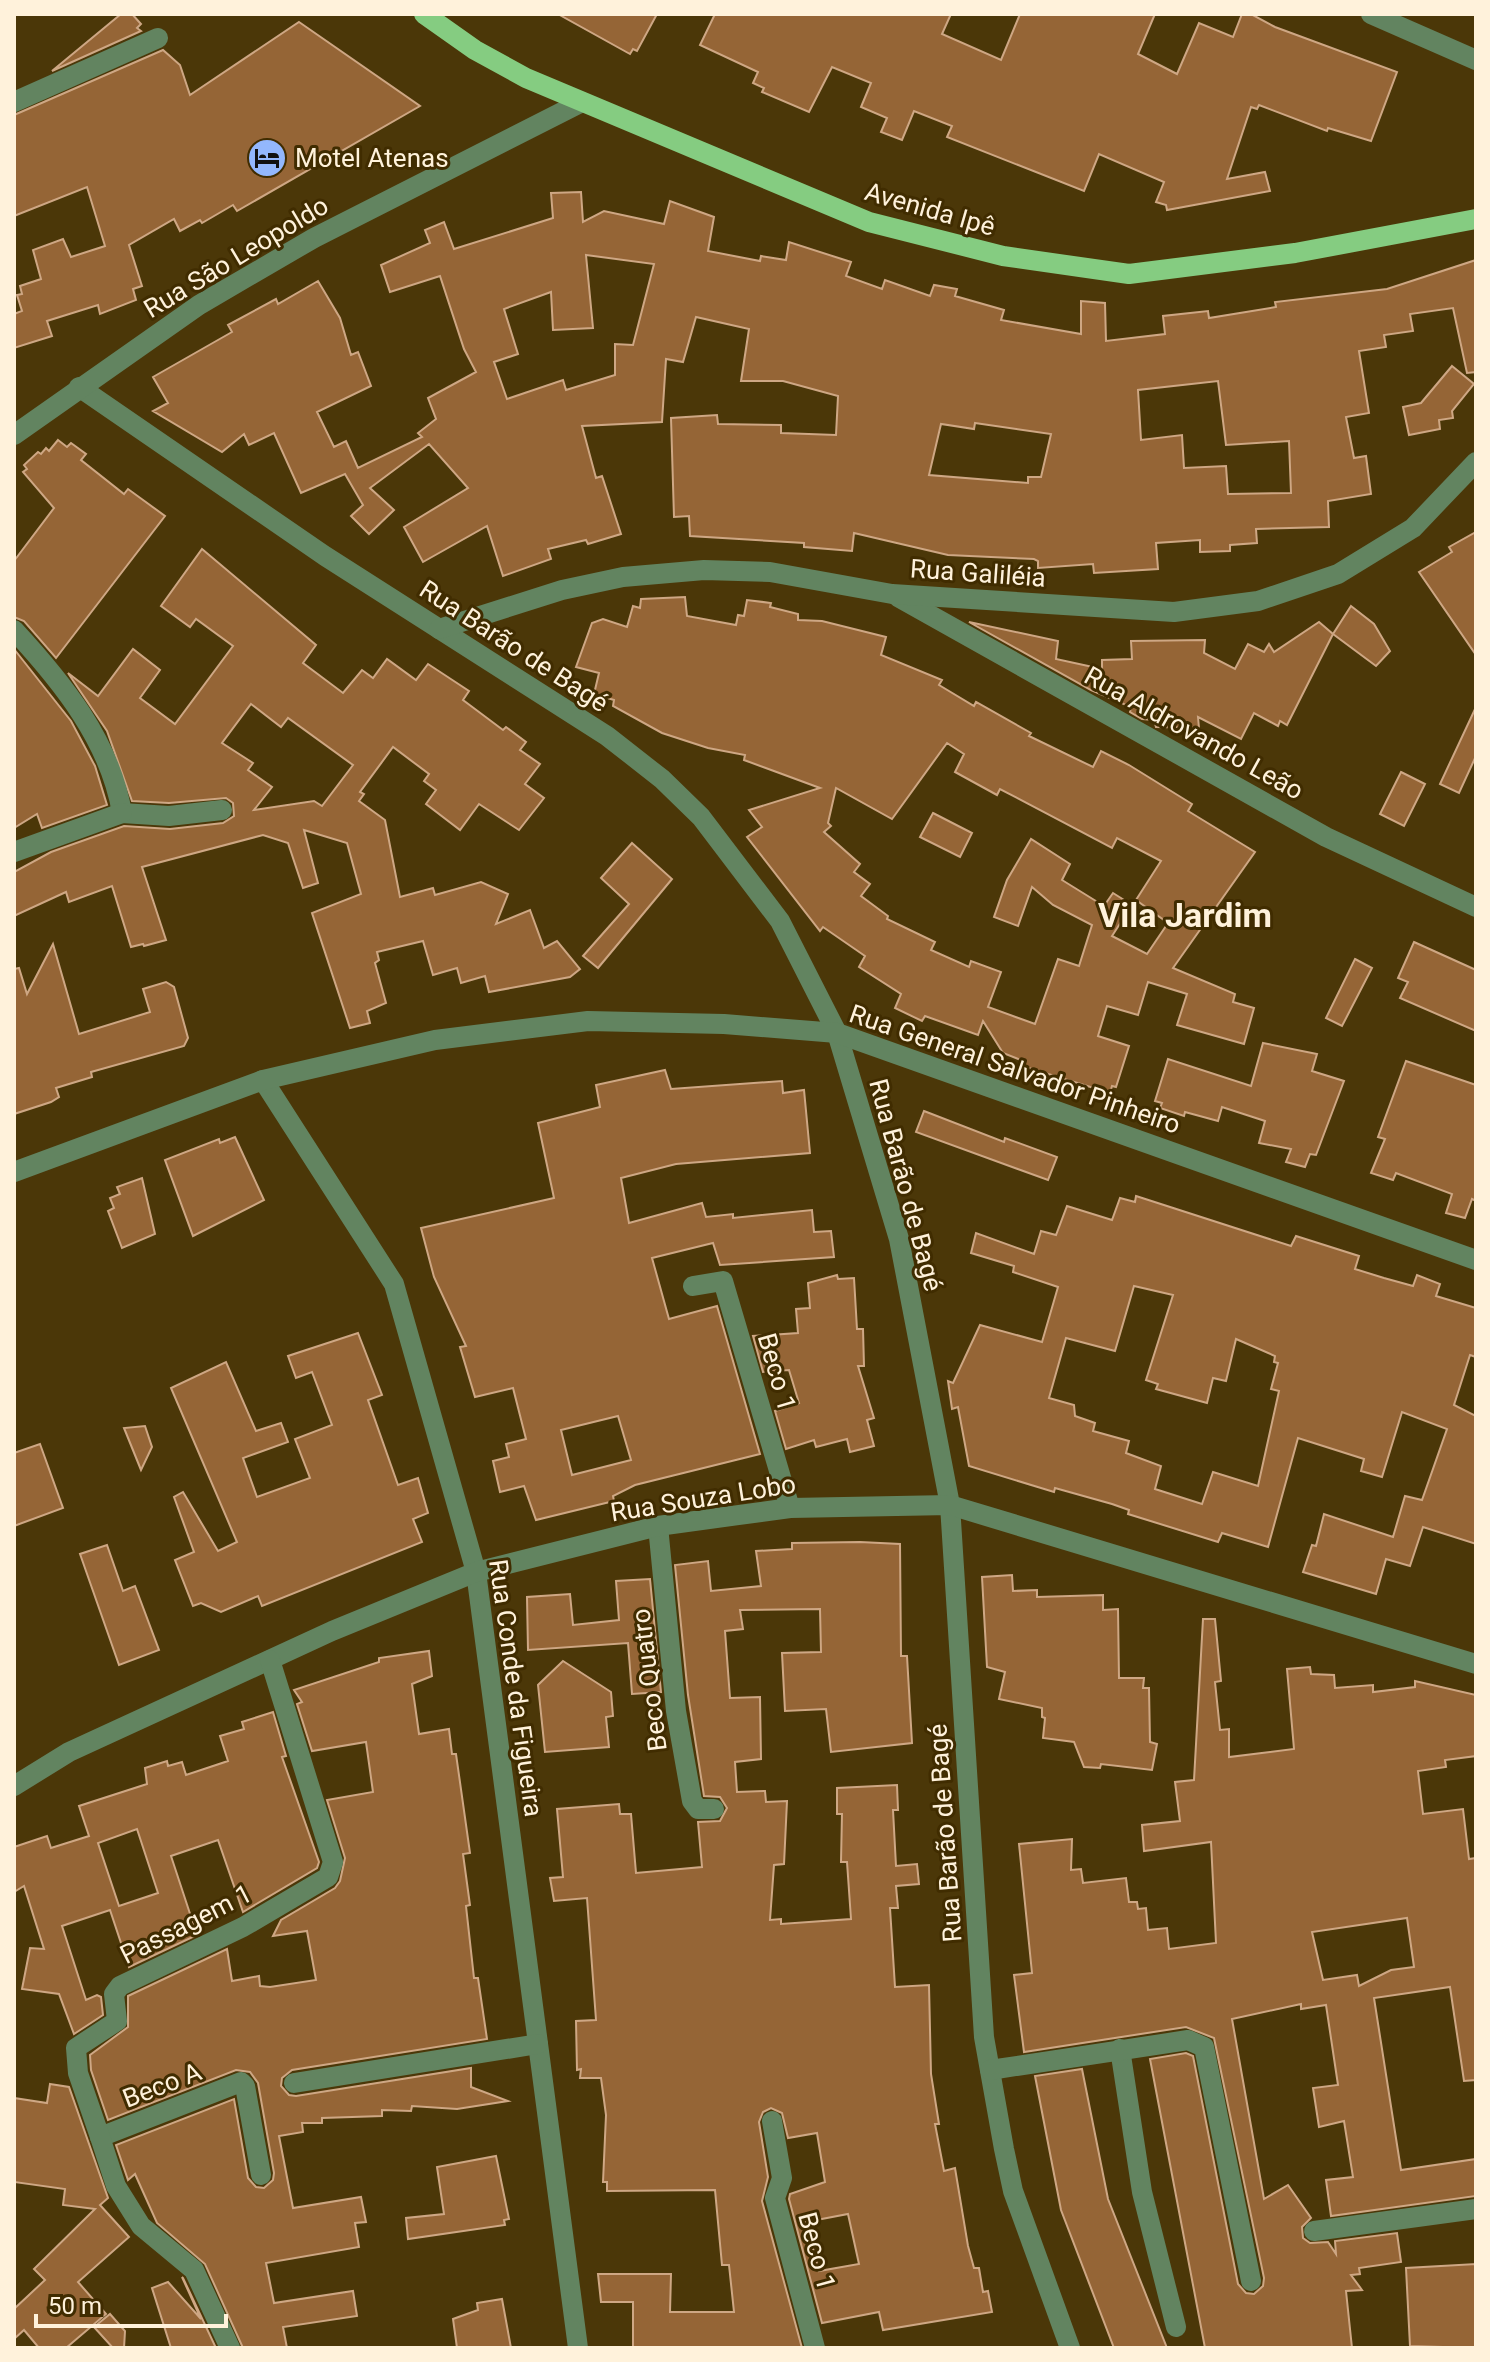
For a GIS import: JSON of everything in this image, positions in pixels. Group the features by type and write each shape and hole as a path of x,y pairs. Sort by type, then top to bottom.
{"main road":[{"name":"Avenida Ipê","path":"424,14 475,50 526,78 869,222 1003,256 1129,274 1295,253 1471,218"}],"street":[{"path":"1371,14 1476,60"},
{"path":"14,102 158,38"},
{"name":"Rua São Leopoldo","path":"14,435 199,305 314,238 582,102"},
{"name":"Rua Barão de Bagé","path":"79,387 325,556 607,736 662,779 701,817 780,921 837,1033 899,1239 950,1505 984,2037 1013,2191 1070,2348"},
{"name":"Rua Galiléia","path":"439,629 562,590 623,577 704,570 770,572 892,594 1174,612 1258,601 1338,574 1413,528 1476,462"},
{"name":"Rua Aldrovando Leão","path":"892,594 1326,837 1476,907"},
{"path":"14,630 77,705 117,783 122,813"},
{"path":"14,852 122,813 169,816 222,810"},
{"name":"Rua General Salvador Pinheiro","path":"14,1172 263,1080 435,1040 588,1021 724,1024 837,1033 1476,1260"},
{"name":"Rua Conde da Figueira","path":"263,1080 394,1284 476,1572 578,2348"},
{"name":"Beco 1","path":"693,1286 723,1281 790,1508"},
{"name":"Rua Souza Lobo","path":"14,1786 69,1752 270,1660 476,1572 658,1526 790,1508 950,1505 1476,1664"},
{"name":"Beco Quatro","path":"658,1526 676,1711 692,1801 698,1809 714,1809"},
{"name":"Passagem 1","path":"230,2348 194,2270 141,2226 116,2186 78,2073 76,2053 82,2041 117,2021 116,1989 243,1927 328,1877 333,1870 270,1660"},
{"path":"990,2070 1188,2040 1204,2047 1251,2281"},
{"path":"294,2083 538,2044"},
{"path":"1120,2049 1142,2192 1176,2327"},
{"name":"Beco A","path":"100,2137 243,2083 261,2175"},
{"name":"Beco 1","path":"772,2121 782,2178 775,2198 815,2348"},
{"path":"1314,2231 1476,2209"}],"building":[{"path":"121,14 132,14 141,24 137,28 141,31 52,71"},
{"path":"558,14 657,14 637,51 633,49 630,54"},
{"path":"715,14 951,14 942,34 1001,60 1020,14 1155,14 1138,54 1177,74 1199,23 1233,37 1242,14 1251,14 1275,27 1397,72 1371,141 1328,128 1327,131 1259,105 1257,109 1251,107 1227,179 1265,172 1270,191 1167,210 1166,205 1156,202 1164,182 1099,154 1084,191 947,137 952,126 914,111 902,140 881,132 887,118 861,107 871,83 832,67 809,112 762,92 764,88 753,83 758,72 700,45"},
{"path":"299,22 420,106 237,211 233,205 202,223 200,220 180,231 174,219 129,245 142,286 133,289 136,300 100,314 98,305 47,321 52,336 14,348 14,314 22,311 17,295 22,294 20,286 41,279 33,250 63,239 71,257 105,246 87,187 14,216 14,115 163,50 180,65 190,95"},
{"path":"581,192 583,222 604,211 664,224 670,201 714,217 708,251 760,261 761,256 786,260 789,242 851,262 846,276 882,289 885,280 930,296 934,285 957,289 955,296 1004,310 1001,320 1081,334 1081,301 1105,303 1106,341 1165,334 1163,316 1208,311 1209,318 1276,307 1275,302 1387,289 1476,260 1476,372 1467,373 1453,308 1410,314 1413,331 1384,335 1386,347 1359,351 1369,413 1346,417 1354,458 1366,456 1371,494 1328,501 1329,527 1256,529 1257,543 1230,545 1230,551 1200,552 1200,540 1156,543 1158,569 1094,573 1093,564 1038,568 1038,561 1034,559 948,555 854,533 852,551 804,547 804,543 690,536 689,516 674,517 671,418 717,415 718,424 781,425 781,433 836,435 838,396 783,381 741,381 749,329 696,317 683,362 666,359 662,422 582,426 596,478 602,476 621,534 588,544 586,540 548,549 551,559 503,576 487,526 423,562 404,527 468,488 429,444 370,488 394,510 369,534 351,516 363,505 345,474 301,493 274,433 249,445 244,434 222,452 153,411 168,403 153,377 232,332 228,325 276,299 278,304 318,281 340,318 351,355 358,352 371,386 317,412 334,447 346,441 358,468 422,437 418,433 436,419 428,398 476,372 464,349 440,276 390,292 381,265 430,243 425,230 444,222 454,249 553,218 551,193","holes":["586,255 654,264 633,345 615,344 615,375 566,390 563,380 507,399 494,362 518,354 504,309 551,292 553,330 593,328","1218,381 1226,445 1289,441 1291,493 1228,494 1226,466 1184,468 1182,435 1141,440 1138,390","975,423 1051,434 1041,477 1028,477 1028,483 929,475 941,424 974,429"]},
{"path":"1452,366 1474,384 1452,411 1453,418 1439,420 1440,429 1409,435 1403,407 1421,403"},
{"path":"58,440 67,447 71,443 86,454 81,460 124,494 128,489 165,516 56,658 24,621 14,617 14,561 54,508 23,472 27,469 24,465 38,452 41,454 46,448 49,451"},
{"path":"1476,532 1476,655 1419,572 1452,552 1449,547"},
{"path":"202,549 316,645 303,663 343,693 362,670 373,678 387,659 416,680 428,664 469,691 463,700 503,730 506,727 526,742 520,750 540,764 525,784 544,798 519,830 479,804 460,830 426,804 436,790 424,781 429,774 393,747 360,792 364,794 359,801 385,820 400,897 433,888 435,895 481,882 508,894 496,924 530,910 544,948 557,941 580,969 570,977 489,992 485,976 461,983 457,968 433,975 423,941 377,952 379,960 375,963 386,1003 367,1011 370,1023 350,1028 312,913 361,894 347,843 304,830 318,883 303,888 288,843 263,835 142,867 166,940 131,947 112,886 69,902 66,892 14,916 14,872 51,852 124,826 170,829 223,823 234,816 233,803 226,798 169,803 132,801 107,731 68,673 98,696 133,649 160,670 140,698 175,724 233,646 196,619 190,627 161,606","holes":["251,704 281,727 288,718 353,765 322,806 314,801 254,810 272,787 248,770 253,763 222,743"]},
{"path":"685,597 687,616 736,625 738,615 744,616 747,600 771,603 770,607 798,614 798,620 822,621 886,637 881,655 942,680 939,685 974,706 976,702 1031,733 1029,736 1093,767 1101,751 1192,804 1188,811 1255,852 1173,968 1235,994 1233,1002 1254,1008 1244,1044 1177,1025 1187,994 1148,982 1138,1015 1107,1006 1098,1036 1129,1046 1116,1087 1112,1086 1110,1093 1019,1065 1021,1060 1003,1053 983,1021 978,1035 925,1016 922,1021 895,1008 901,994 859,967 865,956 823,927 820,931 747,837 762,827 749,810 820,788 744,760 745,755 708,748 662,733 613,706 614,700 594,694 599,673 576,667 592,623 603,619 627,627 633,606 640,608 641,599","holes":["947,743 964,754 955,772 997,795 1000,789 1112,848 1117,838 1161,861 1136,900 1168,923 1147,954 1112,936 1132,905 1113,893 1104,906 1062,880 1070,864 1031,839 1007,880 994,917 1018,926 1032,887 1053,905 1092,925 1079,966 1058,959 1035,1024 988,1007 1001,972 971,961 969,967 931,950 935,942 887,919 888,916 861,896 870,884 854,872 860,864 824,832 831,826 828,823 836,788 892,819"]},
{"path":"1351,606 1374,624 1390,651 1376,666 1333,634"},
{"path":"969,622 1058,641 1056,659 1102,669 1102,660 1132,659 1131,641 1205,640 1204,653 1235,669 1248,644 1264,652 1269,644 1274,652 1319,622 1333,634 1287,725 1280,721 1278,726 1254,713 1241,739 1198,717 1199,728 1156,727 1154,720 1142,719 1130,712 1131,707 1091,690"},
{"path":"14,649 71,721 95,766 107,805 42,828 37,814 14,828"},
{"path":"1476,707 1476,756 1459,793 1440,784"},
{"path":"1401,772 1425,784 1404,826 1380,814"},
{"path":"933,813 972,833 960,857 920,837"},
{"path":"632,843 672,879 598,968 583,956 629,904 601,878"},
{"path":"1414,942 1476,970 1476,1031 1400,998 1408,982 1398,978"},
{"path":"53,944 79,1034 150,1012 143,989 166,982 174,987 188,1038 184,1046 91,1072 92,1077 56,1088 59,1097 51,1102 14,1114 14,969 19,968 27,994"},
{"path":"1355,959 1372,968 1342,1026 1326,1018"},
{"path":"1263,1043 1317,1054 1312,1071 1344,1081 1316,1155 1310,1154 1305,1167 1286,1162 1291,1149 1259,1143 1265,1121 1222,1107 1218,1121 1185,1112 1184,1116 1160,1108 1162,1103 1155,1101 1168,1059 1251,1086"},
{"path":"1406,1061 1476,1085 1476,1201 1472,1199 1465,1218 1446,1213 1452,1194 1396,1173 1393,1180 1371,1173 1385,1139 1378,1137"},
{"path":"665,1070 671,1089 782,1081 783,1093 804,1090 810,1153 676,1164 621,1178 629,1223 702,1203 706,1217 733,1214 733,1218 812,1210 814,1232 831,1231 834,1257 720,1265 713,1243 652,1258 669,1319 717,1306 760,1454 635,1485 613,1496 614,1501 536,1520 524,1486 500,1492 493,1461 509,1457 506,1444 526,1439 513,1388 475,1397 460,1347 466,1346 434,1277 421,1228 554,1198 538,1123 600,1107 596,1085","holes":["618,1416 631,1460 572,1475 561,1430"]},
{"path":"924,1111 1004,1142 1005,1138 1057,1157 1048,1180 916,1132"},
{"path":"235,1137 264,1200 193,1236 165,1160 219,1139 220,1143"},
{"path":"142,1178 155,1234 122,1248 108,1211 114,1208 110,1198 120,1194 117,1187"},
{"path":"1136,1196 1291,1246 1296,1236 1359,1256 1355,1269 1413,1286 1417,1275 1440,1284 1436,1296 1476,1308 1476,1357 1470,1355 1454,1405 1476,1416 1476,1544 1423,1527 1410,1566 1386,1559 1376,1594 1303,1572 1312,1545 1316,1546 1324,1514 1393,1537 1405,1496 1422,1500 1447,1429 1402,1412 1382,1477 1361,1471 1364,1459 1298,1438 1268,1547 1222,1533 1218,1542 1128,1514 1129,1510 1112,1504 1055,1488 1054,1492 969,1466 958,1407 952,1409 948,1381 953,1383 980,1325 1042,1342 1058,1287 1013,1272 1014,1266 971,1253 976,1233 1034,1254 1041,1231 1056,1235 1067,1206 1112,1220 1120,1198 1135,1202","holes":["1134,1286 1173,1295 1146,1380 1158,1384 1156,1389 1207,1403 1213,1378 1226,1381 1236,1339 1275,1356 1274,1362 1278,1363 1271,1389 1279,1391 1258,1486 1213,1472 1202,1504 1155,1489 1161,1466 1126,1453 1129,1441 1093,1431 1095,1423 1075,1416 1074,1405 1049,1398 1066,1338 1115,1351"]},
{"path":"837,1275 838,1279 854,1278 857,1329 863,1329 864,1366 858,1366 874,1418 867,1420 874,1446 850,1452 847,1439 816,1447 814,1440 786,1449 775,1411 799,1403 789,1370 763,1372 753,1336 798,1333 796,1309 810,1308 808,1283"},
{"path":"358,1333 382,1395 368,1400 398,1485 418,1478 428,1513 413,1519 422,1542 262,1606 258,1596 221,1612 201,1603 193,1606 175,1560 194,1552 174,1497 183,1492 218,1551 237,1542 171,1388 226,1362 256,1431 281,1423 288,1442 243,1458 257,1497 310,1478 295,1439 332,1425 312,1372 296,1378 288,1356"},
{"path":"145,1426 152,1447 141,1470 124,1428"},
{"path":"40,1444 63,1508 14,1526 14,1453"},
{"path":"792,1543 900,1544 901,1656 907,1656 912,1743 831,1752 826,1709 785,1711 782,1653 821,1652 820,1609 740,1610 743,1629 725,1631 730,1698 760,1697 761,1759 735,1762 737,1792 765,1791 766,1802 787,1801 784,1864 774,1865 770,1920 781,1919 781,1924 851,1919 847,1862 841,1862 842,1814 837,1814 837,1788 897,1785 898,1810 893,1810 896,1866 917,1864 919,1884 896,1886 898,1908 890,1908 895,1987 929,1985 931,2074 939,2124 935,2124 944,2171 955,2168 968,2246 974,2268 979,2268 983,2292 988,2291 992,2312 883,2330 879,2312 822,2323 789,2199 790,2194 825,2182 817,2133 788,2138 782,2113 771,2108 763,2112 759,2122 768,2177 762,2201 802,2348 633,2348 633,2302 601,2302 598,2274 671,2274 670,2312 734,2312 729,2265 722,2265 715,2190 607,2191 607,2182 603,2182 606,2115 601,2078 580,2078 581,2069 577,2070 576,2021 596,2020 587,1898 554,1901 550,1878 563,1877 557,1809 619,1804 620,1814 631,1814 636,1873 702,1867 698,1822 720,1821 727,1808 720,1797 704,1796 688,1695 675,1565 708,1561 711,1591 761,1586 756,1551 792,1549","holes":["848,2214 859,2264 819,2271 806,2222"]},
{"path":"107,1545 123,1591 135,1586 159,1650 119,1665 80,1554"},
{"path":"1012,1575 1013,1591 1037,1590 1037,1597 1103,1595 1103,1610 1118,1609 1119,1678 1144,1678 1143,1688 1149,1688 1150,1742 1157,1744 1152,1770 1101,1764 1100,1768 1084,1767 1074,1742 1043,1738 1045,1718 1042,1717 1042,1708 999,1699 1005,1672 987,1667 982,1577"},
{"path":"650,1579 661,1692 632,1694 628,1643 528,1650 527,1597 570,1594 573,1625 619,1620 616,1581"},
{"path":"1203,1619 1215,1619 1221,1681 1215,1682 1220,1730 1229,1729 1229,1757 1294,1749 1287,1669 1310,1667 1311,1674 1334,1675 1335,1688 1373,1685 1373,1692 1415,1687 1415,1681 1476,1695 1476,1756 1445,1760 1446,1767 1418,1771 1423,1814 1463,1809 1469,1859 1476,1858 1476,2080 1464,2081 1450,1987 1374,1998 1401,2170 1476,2159 1476,2196 1331,2216 1326,2180 1353,2177 1344,2121 1319,2127 1313,2088 1338,2085 1326,2005 1301,2009 1301,2004 1232,2019 1264,2199 1288,2185 1311,2218 1302,2227 1303,2238 1310,2243 1328,2242 1336,2254 1335,2241 1397,2233 1401,2262 1359,2268 1360,2274 1351,2275 1362,2290 1346,2291 1352,2348 1205,2348 1150,2059 1186,2053 1193,2056 1238,2284 1246,2293 1254,2294 1263,2286 1264,2278 1214,2038 1186,2027 1024,2052 1014,1975 1032,1973 1019,1844 1072,1839 1071,1870 1081,1869 1083,1883 1126,1878 1129,1902 1137,1902 1138,1909 1146,1908 1148,1930 1167,1928 1169,1949 1216,1943 1211,1842 1144,1851 1142,1825 1180,1821 1175,1782 1194,1780","holes":["1407,1918 1414,1967 1391,1970 1359,1986 1357,1975 1323,1980 1312,1932"]},
{"path":"429,1651 432,1676 412,1684 419,1734 449,1729 452,1754 456,1754 470,1853 463,1854 470,1905 466,1906 474,1978 478,1978 487,2039 292,2070 282,2078 281,2086 289,2095 296,2096 471,2068 471,2087 508,2101 457,2109 412,2106 411,2111 382,2110 382,2116 322,2118 322,2123 302,2123 303,2132 279,2136 293,2208 361,2197 366,2222 355,2223 359,2247 266,2263 274,2303 353,2291 357,2316 283,2327 287,2348 243,2348 205,2264 157,2223 135,2174 128,2180 116,2145 234,2099 248,2178 256,2187 264,2188 273,2180 274,2173 258,2083 250,2072 236,2070 108,2120 91,2070 90,2055 128,2027 128,1996 227,1949 232,1981 259,1976 260,1986 270,1987 316,1980 307,1931 273,1936 281,1920 335,1888 340,1881 345,1858 327,1800 373,1792 366,1742 312,1751 297,1704 302,1702 294,1690 379,1662 379,1658"},
{"path":"563,1661 611,1692 613,1716 606,1717 609,1747 545,1752 538,1685"},
{"path":"273,1712 286,1756 282,1757 319,1862 317,1868 243,1912 218,1840 171,1856 197,1935 129,1967 110,1910 62,1926 86,2000 97,1995 101,1997 103,2015 74,2034 59,1994 22,1989 30,1948 44,1949 24,1886 14,1892 14,1847 47,1836 51,1848 89,1836 79,1806 147,1784 145,1768 167,1761 168,1766 182,1762 186,1775 228,1761 220,1736 244,1729 242,1722","holes":["137,1829 158,1893 119,1906 98,1843"]},
{"path":"1082,2069 1108,2199 1167,2348 1114,2348 1061,2210 1035,2076"},
{"path":"50,2084 69,2087 108,2198 100,2205 129,2237 78,2282 106,2314 66,2348 39,2348 24,2330 14,2339 14,2309 45,2280 34,2269 95,2209 63,2205 65,2189 14,2182 14,2098 47,2103"},
{"path":"496,2156 509,2219 504,2220 505,2225 408,2239 406,2218 444,2214 437,2167"},
{"path":"1476,2264 1476,2348 1410,2346 1406,2268"},
{"path":"182,2277 216,2348 171,2348 152,2288 168,2282 201,2319"},
{"path":"502,2299 511,2348 457,2348 453,2319 478,2310 477,2303"},
{"path":"110,2314 125,2331 124,2348 113,2348 94,2327"}],"place":[{"name":"Motel Atenas","path":"267,158"}],"district":[{"name":"Vila Jardim","path":"1185,915"}]}
